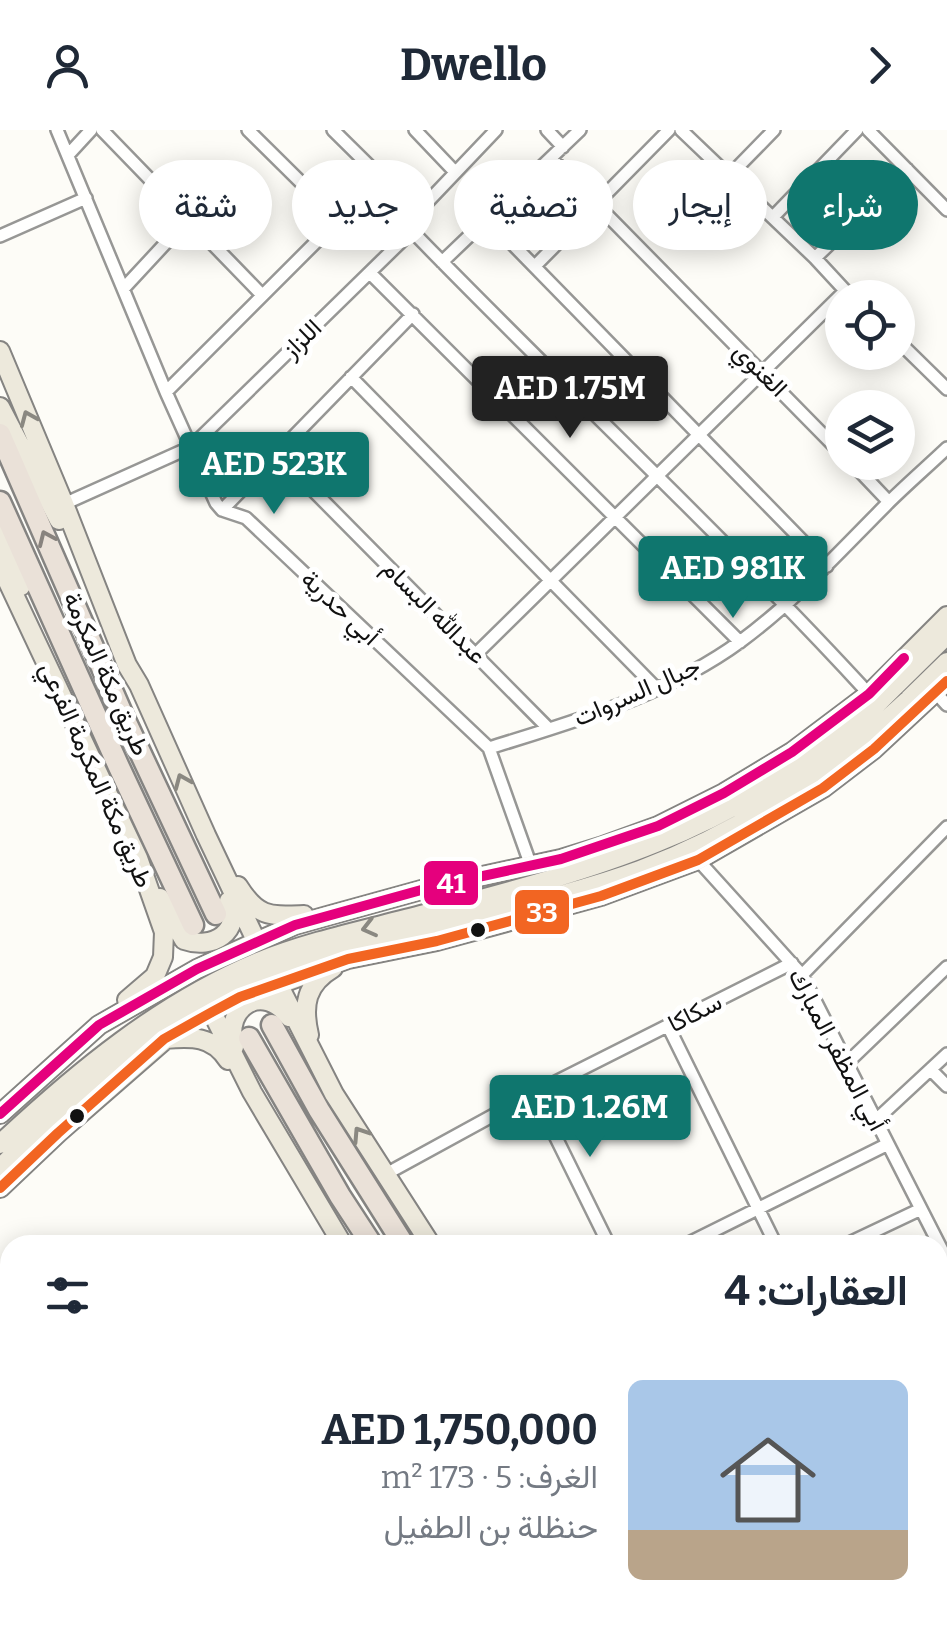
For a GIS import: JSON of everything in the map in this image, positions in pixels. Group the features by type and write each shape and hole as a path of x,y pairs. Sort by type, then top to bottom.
{"highway":[{"name":"طريق مكة المكرمة","path":"0,434 124,718 216,914"},
{"name":"طريق مكة المكرمة","path":"0,502 193,924"},
{"path":"272,1024 319,1110 398,1235"},
{"path":"249,1038 365,1235"}],"main road":[{"path":"0,351 126,665"},
{"path":"0,406 126,665 140,686 206,836 314,1056 334,1094 426,1235"},
{"path":"0,530 70,714"},
{"name":"طريق مكة المكرمة الفرعي","path":"0,565 138,858 164,932 163,957 155,976 99,1025"},
{"path":"0,1114 99,1025 196,969 256,942 295,925 432,887 587,851 658,826 708,802 792,752 869,694 947,616"},
{"path":"0,1168 65,1107 145,1043 234,992 322,958 607,881 681,853 744,822 798,790 867,738 947,635"},
{"path":"0,1144 114,1046 194,992 301,946 594,865 700,824 781,778 947,662"},
{"path":"0,1188 164,1039 240,997 348,959 437,941 601,896 698,860 822,788 943,693"},
{"path":"138,858 184,940 195,944 211,942 231,926 234,914 211,862 206,836"},
{"path":"206,836 243,895 260,913 275,917 327,916"},
{"path":"256,942 220,972 213,989 212,1012 332,1235"},
{"path":"314,1056 306,1023 310,990 326,972 348,959"},
{"path":"252,1092 231,1034 230,1026 238,1010 258,1001 272,1001 282,1007 314,1056"},
{"path":"99,1025 153,1007 165,1016 164,1039"},
{"path":"164,1039 207,1039 222,1051 252,1092"}],"street":[{"path":"57,130 166,392 222,510 413,314"},
{"path":"68,156 91,130"},
{"path":"102,130 139,168"},
{"path":"248,130 292,174"},
{"path":"333,130 362,160"},
{"path":"415,130 454,170"},
{"path":"467,160 496,130"},
{"path":"547,130 563,147"},
{"path":"552,158 580,130"},
{"path":"613,186 669,130"},
{"path":"681,130 714,160"},
{"path":"745,160 774,130"},
{"path":"868,130 897,160"},
{"path":"773,217 851,132"},
{"path":"434,195 454,174"},
{"path":"918,181 947,210"},
{"path":"0,236 86,198"},
{"path":"767,211 835,280"},
{"name":"الغنوي","path":"613,222 825,437"},
{"path":"124,288 159,250"},
{"path":"219,250 262,295"},
{"path":"166,392 308,250"},
{"name":"اللزاز","path":"191,447 393,250"},
{"path":"430,250 786,604 869,694"},
{"path":"442,262 454,250"},
{"path":"519,250 826,566"},
{"path":"535,266 550,250"},
{"path":"815,258 823,250"},
{"path":"370,273 740,642"},
{"path":"476,654 825,315"},
{"path":"915,357 947,388"},
{"path":"352,377 657,689"},
{"path":"64,504 191,447"},
{"name":"جبال السروات","path":"489,748 597,714 657,689 740,642 786,604 947,448"},
{"name":"عبدالله البسام","path":"276,453 549,729"},
{"path":"868,480 889,502"},
{"name":"أبي حدرية","path":"222,510 246,518 489,748 531,866"},
{"path":"802,976 947,827"},
{"name":"أبي المظفر المبارك","path":"698,860 802,976 934,1235"},
{"name":"سكاكا","path":"386,1174 534,1093 792,964"},
{"path":"847,1063 947,967"},
{"path":"668,1026 771,1235"},
{"path":"876,1120 947,1054"},
{"path":"931,1070 947,1086"},
{"path":"534,1093 604,1235"},
{"path":"705,1235 888,1144"},
{"path":"866,1235 921,1209"}],"transit line":[{"name":"41","path":"0,1114 99,1025 197,969 295,925 432,887 561,859 658,826 724,793 792,752 869,694 904,658"},
{"name":"33","path":"0,1188 164,1039 240,997 348,959 437,941 601,896 698,860 823,788 874,749 947,681"}]}
